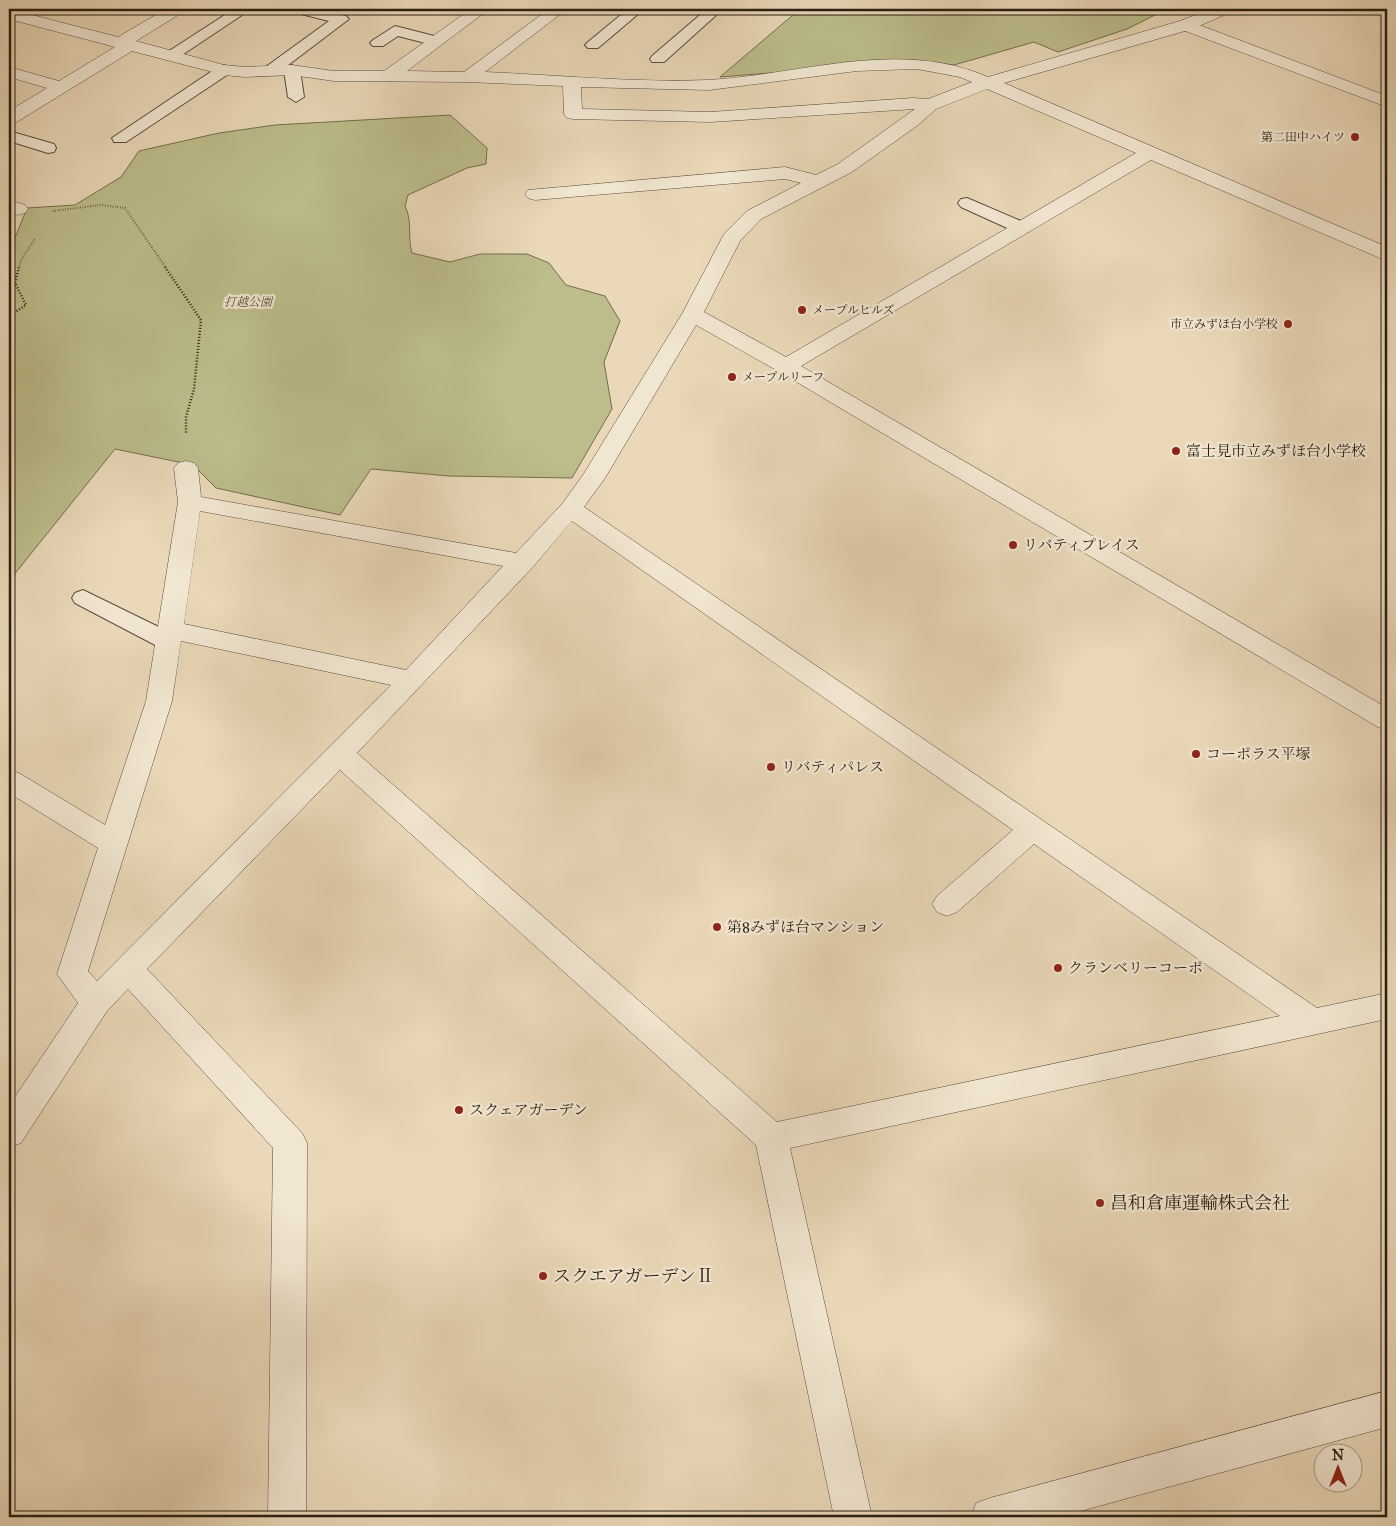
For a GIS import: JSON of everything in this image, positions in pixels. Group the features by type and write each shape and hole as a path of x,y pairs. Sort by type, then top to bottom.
{"street":[{"path":"9,119 61,87 177,9"},
{"path":"389,76 481,9"},
{"path":"468,77 559,9"},
{"path":"9,1133 96,1002 412,680 570,509 594,478 692,314 731,238 754,215 844,168 912,121 930,106 989,82 1186,25 1225,9"},
{"path":"9,14 224,70 245,72 273,69 334,76 468,77 572,82 709,85 857,66 917,64 965,72 1387,254"},
{"path":"1186,25 1387,102"},
{"path":"9,72 61,87"},
{"path":"572,82 573,114 710,117 913,103 930,106"},
{"path":"786,366 1151,152"},
{"path":"535,194 785,173 819,182"},
{"path":"692,314 786,366 1387,720"},
{"path":"96,1002 72,974 159,701 190,502 186,468"},
{"path":"190,502 523,562"},
{"path":"570,509 1312,1021"},
{"path":"168,635 412,680"},
{"path":"340,754 771,1138 853,1517"},
{"path":"9,780 113,844"},
{"path":"947,904 1033,829"},
{"path":"128,969 290,1143 287,1517"},
{"path":"771,1138 1387,1006"},
{"path":"990,1517 1059,1507 1387,1409"}],"lane":[{"path":"171,56 244,9"},
{"path":"273,69 341,19 298,9"},
{"path":"593,45 637,9"},
{"path":"658,59 716,9"},
{"path":"378,43 395,31 437,41"},
{"path":"120,138 224,70"},
{"path":"292,70 296,97"},
{"path":"9,136 48,148"},
{"path":"967,203 1022,228"},
{"path":"83,598 168,635"}],"path":[{"path":"50,216 52,211 101,205 125,208 201,320 194,389 186,417 186,468"},
{"path":"9,316 26,305 15,283 21,260 39,233"},
{"path":"9,281 15,283"}],"green space":[{"path":"800,9 1167,9 1127,29 1058,52 1034,42 954,65 908,60 847,62 782,72 720,77"},
{"name":"打越公園","path":"450,115 487,148 486,164 467,168 408,195 405,206 409,218 412,253 450,262 480,254 527,254 549,263 566,285 605,296 620,321 604,362 612,409 572,478 449,476 371,469 340,515 216,488 193,465 115,449 9,581 9,253 27,208 75,205 121,177 139,151 219,133 275,125"}],"place":[{"name":"第二田中ハイツ","path":"1355,137"},
{"name":"メープルヒルズ","path":"802,310"},
{"name":"市立みずほ台小学校","path":"1288,324"},
{"name":"メープルリーフ","path":"732,377"},
{"name":"富士見市立みずほ台小学校","path":"1176,451"},
{"name":"リバティプレイス","path":"1013,545"},
{"name":"コーポラス平塚","path":"1196,754"},
{"name":"リバティパレス","path":"771,767"},
{"name":"第8みずほ台マンション","path":"717,927"},
{"name":"クランベリーコーポ","path":"1058,968"},
{"name":"スクェアガーデン","path":"459,1110"},
{"name":"昌和倉庫運輸株式会社","path":"1100,1203"},
{"name":"スクエアガーデンⅡ","path":"543,1276"}]}
